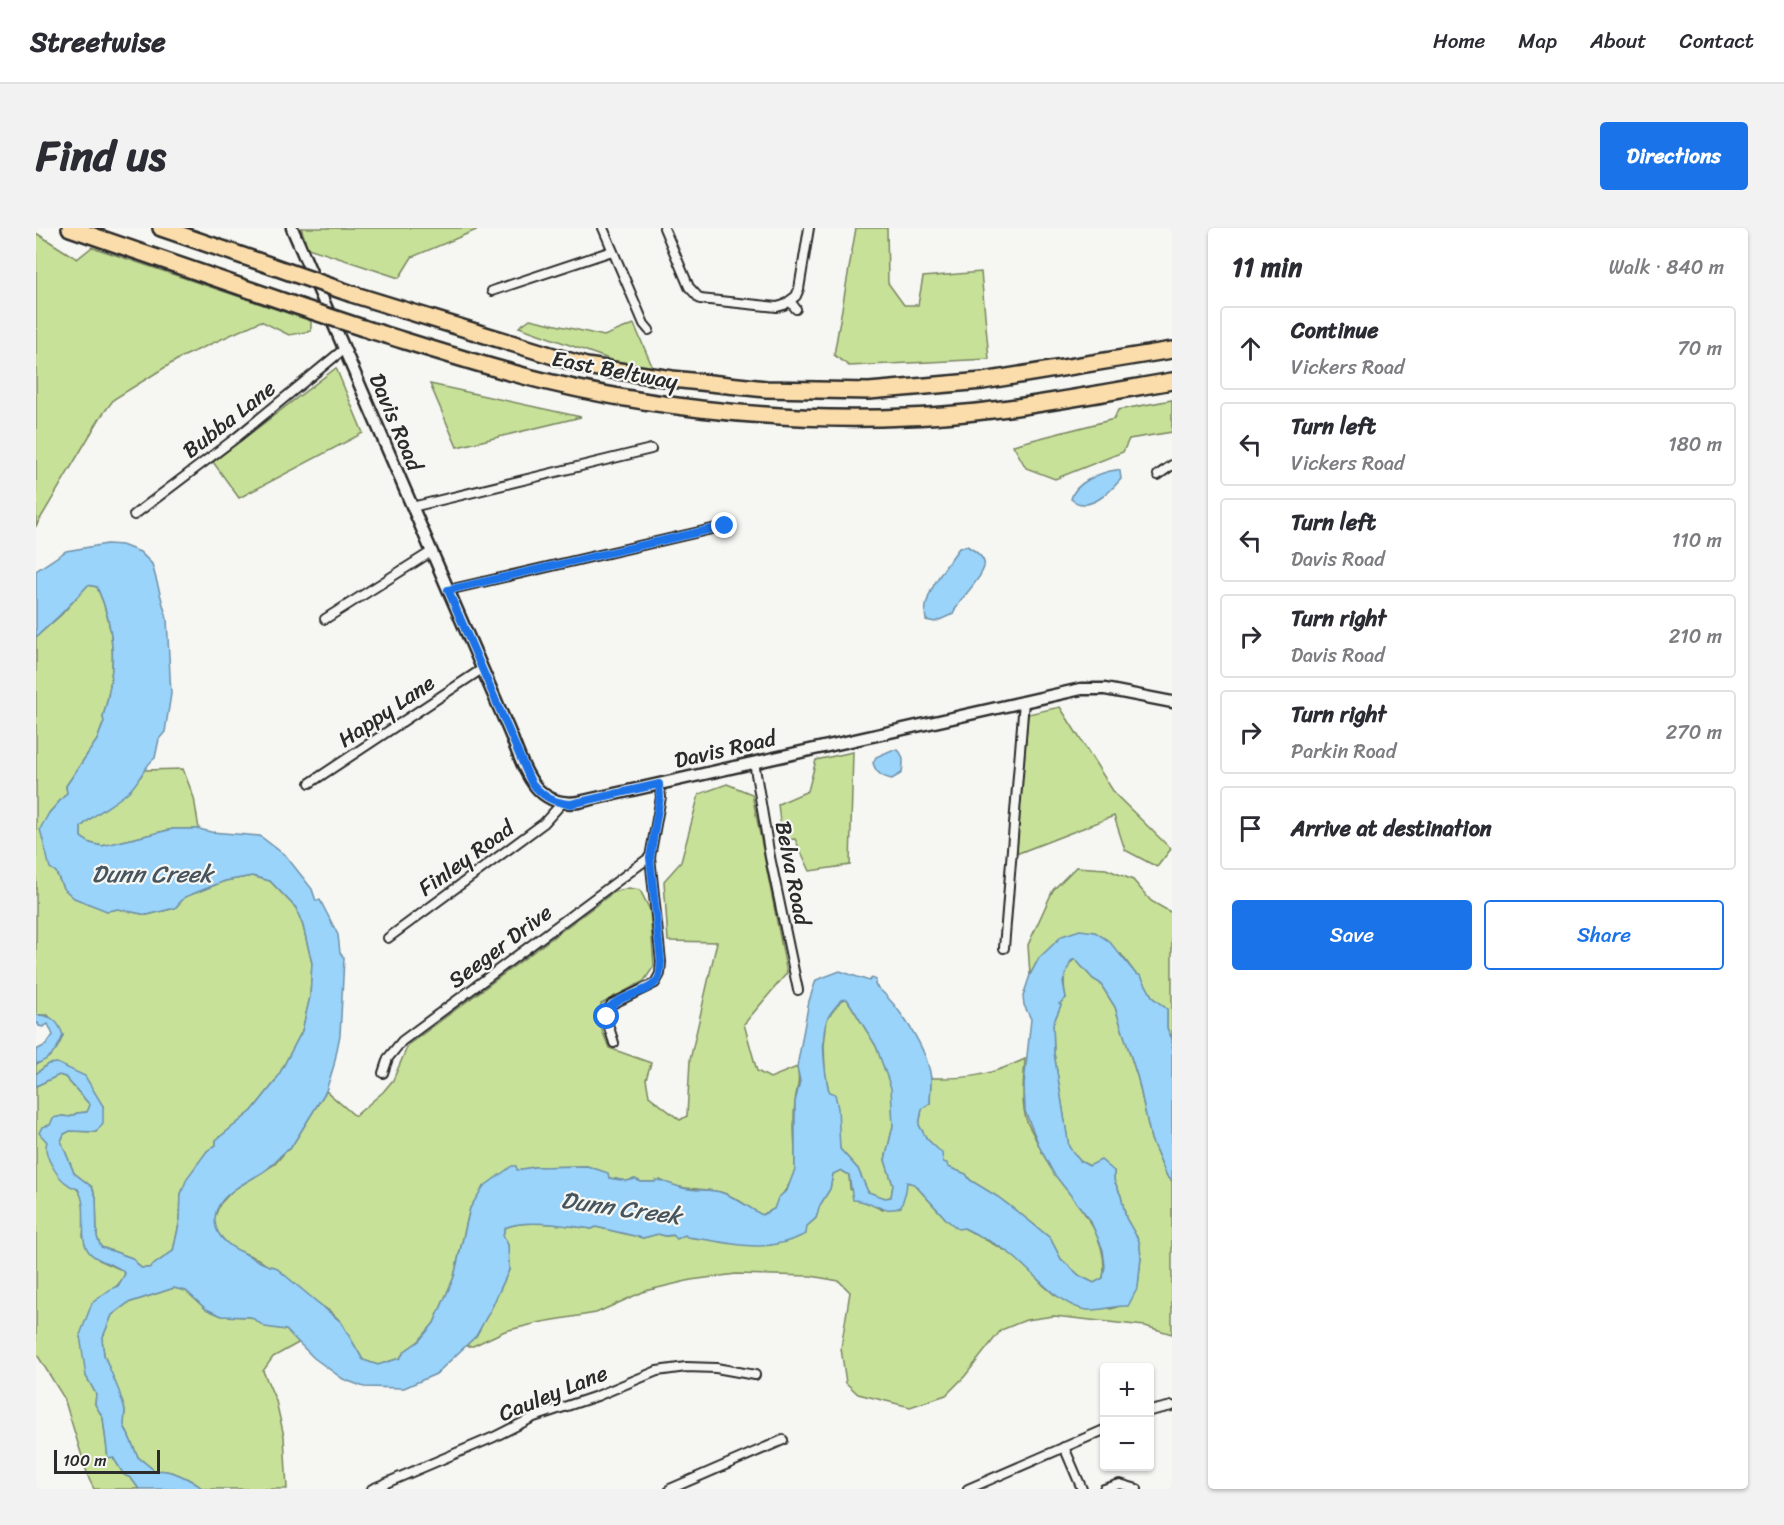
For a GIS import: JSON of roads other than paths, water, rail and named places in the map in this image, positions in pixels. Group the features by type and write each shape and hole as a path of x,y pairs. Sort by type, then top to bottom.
{"highway":[{"name":"East Beltway","path":"70,228 363,328 503,371 611,395 717,411 825,418 908,417 998,409 1172,381"},
{"name":"East Beltway","path":"162,228 352,294 586,366 672,379 766,389 869,391 983,381 1172,350"}],"street":[{"name":"Davis Road","path":"292,228 531,782 542,795 562,803 579,802 1070,690 1093,687 1172,702"},
{"path":"603,228 644,324 649,330"},
{"path":"664,228 689,286 700,299 777,307 790,301 799,289 809,228"},
{"path":"492,291 612,251"},
{"path":"790,301 796,309"},
{"name":"Bubba Lane","path":"134,515 237,437 344,349"},
{"path":"412,507 651,449"},
{"path":"1158,475 1172,465"},
{"path":"448,590 725,526"},
{"path":"325,619 431,552"},
{"name":"Happy Lane","path":"310,783 482,669"},
{"path":"1004,948 1024,701"},
{"name":"Belva Road","path":"754,762 770,857 798,990"},
{"path":"614,1042 607,1017 608,1008 655,983 660,974 661,962 650,858 660,797 659,784"},
{"name":"Finley Road","path":"388,938 544,823 562,803"},
{"name":"Seeger Drive","path":"382,1073 388,1058 402,1041 650,858"},
{"name":"Cauley Lane","path":"372,1489 494,1437 534,1417 657,1371 686,1367 716,1368 756,1375"},
{"path":"1154,1410 1172,1406"},
{"path":"968,1489 1100,1432"},
{"path":"670,1489 783,1440"},
{"path":"1064,1447 1082,1489"},
{"path":"1104,1489 1120,1484 1137,1489"}],"water":[{"path":"1120,471 1121,479 1098,500 1084,504 1071,499 1073,493 1083,483 1103,473"},
{"name":"Dunn Creek","path":"107,544 122,545 140,552 152,564 167,619 171,694 165,732 159,739 155,758 128,792 81,827 81,837 90,843 102,846 173,829 199,829 260,836 286,856 312,889 316,901 320,900 338,935 340,953 344,958 340,1035 326,1091 290,1149 266,1170 225,1197 219,1206 215,1223 223,1239 231,1246 262,1263 275,1267 341,1322 363,1360 378,1365 400,1358 434,1323 454,1277 470,1208 483,1187 512,1166 516,1166 517,1170 534,1167 587,1166 608,1173 609,1178 627,1181 635,1179 641,1182 655,1182 656,1180 688,1189 720,1192 762,1215 774,1209 778,1198 787,1190 795,1169 795,1102 800,1081 797,1067 809,1001 816,980 840,971 869,981 872,978 876,980 875,985 902,1015 918,1041 929,1067 931,1079 930,1103 922,1109 919,1125 927,1139 942,1153 943,1162 947,1163 948,1167 966,1174 970,1180 998,1197 1050,1238 1061,1259 1080,1276 1094,1283 1103,1278 1105,1266 1103,1250 1090,1220 1054,1174 1040,1148 1025,1111 1024,1084 1031,1019 1024,1005 1023,996 1039,958 1062,936 1080,930 1095,932 1109,941 1135,973 1141,976 1153,998 1167,1009 1167,1028 1172,1039 1172,1181 1167,1176 1151,1139 1138,1079 1115,1007 1100,983 1093,979 1075,959 1071,961 1063,982 1066,998 1059,1004 1061,1005 1053,1024 1054,1053 1069,1147 1080,1161 1089,1166 1101,1160 1114,1171 1114,1180 1121,1196 1126,1218 1139,1241 1141,1257 1138,1287 1128,1306 1087,1310 1065,1302 1004,1249 964,1228 958,1229 914,1184 907,1182 901,1207 882,1208 853,1200 849,1175 841,1170 833,1174 830,1189 820,1205 816,1218 807,1226 806,1234 775,1244 747,1246 685,1235 677,1239 673,1235 658,1234 643,1238 596,1227 592,1229 535,1223 513,1225 505,1228 503,1235 508,1245 509,1270 476,1336 436,1374 404,1388 364,1387 343,1379 314,1358 286,1330 265,1327 251,1317 222,1316 206,1309 186,1291 174,1288 128,1303 112,1315 102,1339 104,1355 125,1410 124,1425 138,1457 155,1471 174,1473 203,1489 139,1489 131,1478 124,1475 113,1457 108,1458 103,1418 95,1404 96,1394 86,1376 80,1335 92,1303 118,1286 125,1274 122,1270 98,1259 89,1252 84,1239 83,1206 78,1189 65,1182 56,1172 47,1153 47,1142 39,1133 42,1127 50,1125 53,1118 70,1117 77,1113 87,1112 90,1105 65,1077 59,1075 36,1086 36,1074 48,1064 57,1063 85,1076 103,1106 103,1123 96,1132 70,1131 64,1134 61,1141 74,1173 92,1187 96,1197 97,1237 101,1247 132,1258 141,1268 149,1268 173,1251 180,1220 181,1194 187,1178 207,1151 216,1145 216,1140 252,1111 275,1082 302,1031 310,997 312,963 296,908 270,881 252,876 225,881 185,897 175,908 147,915 118,909 107,911 74,898 63,888 56,872 50,868 40,829 49,813 67,793 66,786 97,740 104,722 112,667 108,619 97,587 88,585 36,637 36,571 66,551","holes":["847,999 876,1046 891,1088 893,1126 885,1160 893,1185 891,1197 885,1198 868,1192 858,1169 840,1149 838,1108 835,1094 829,1092 824,1046 827,1020 841,1000"]},
{"path":"967,546 983,559 984,567 981,573 953,614 935,622 926,620 925,611 931,591 959,548"},
{"path":"892,750 898,750 903,758 903,764 902,773 892,779 880,774 873,763 876,757"},
{"path":"36,1015 54,1020 63,1035 53,1053 36,1064 36,1050 46,1045 53,1035 48,1024 43,1027 36,1024"}]}
